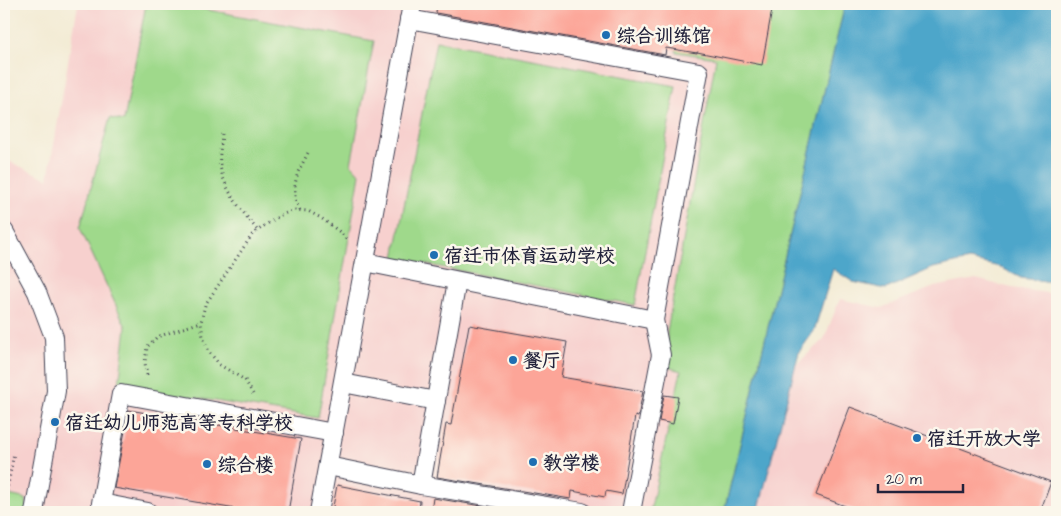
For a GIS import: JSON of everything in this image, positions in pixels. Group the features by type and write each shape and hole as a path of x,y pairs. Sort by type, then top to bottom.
{"lane":[{"path":"319,512 410,11 699,72 654,320 661,355 631,512"},
{"path":"4,231 37,292 54,337 56,391 34,512"},
{"path":"365,262 654,320"},
{"path":"421,485 457,280"},
{"path":"343,383 436,401"},
{"path":"148,512 101,503 121,394 334,433"},
{"path":"328,466 421,485 582,512"}],"path":[{"path":"222,134 221,170 238,206 258,232"},
{"path":"300,210 295,200 296,184 298,172 309,151"},
{"path":"264,420 252,392 244,380 220,365 209,352 203,337 201,322 205,305 252,235 281,215 294,210 308,211 321,218 340,232 365,262"},
{"path":"142,398 147,376 145,363 147,347 157,337 201,322"},
{"path":"4,506 14,453"}],"shaded area":[{"name":"宿迁市体育运动学校","path":"78,4 844,4 723,512 4,512 4,159 48,179"},
{"name":"宿迁开放大学","path":"976,279 1012,288 1054,294 1057,289 1057,512 758,512 796,365 824,339 840,299 881,308 934,287"}],"green space":[{"path":"146,4 176,4 374,41 351,164 360,174 318,418 119,385 126,327 80,228 110,118 124,121"},
{"path":"683,4 845,4 724,512 650,512 681,371 667,367 667,331 716,58 676,52"},
{"path":"436,41 676,86 635,305 394,258"},
{"path":"4,494 26,499 28,512 4,512"}],"water":[{"path":"845,4 1057,4 1057,252 1052,282 1021,278 1000,267 969,260 933,268 886,289 853,282 833,269 814,331 799,352 758,512 724,512"}],"building":[{"path":"437,4 773,4 762,65 666,48 665,55 436,13"},
{"path":"469,325 567,342 561,377 643,391 638,417 635,416 622,494 606,491 605,497 572,491 571,499 437,477 446,424 451,425"},
{"path":"664,395 678,397 673,424 659,421"},
{"path":"850,407 1051,482 1040,512 861,512 816,495"},
{"name":"综合楼","path":"129,410 301,439 288,512 253,512 114,488"},
{"path":"337,485 420,501 419,512 332,512"},
{"path":"433,498 519,512 431,512"}],"place":[{"name":"综合训练馆","path":"606,35"},
{"name":"宿迁市体育运动学校","path":"434,255"},
{"name":"餐厅","path":"513,360"},
{"name":"宿迁幼儿师范高等专科学校","path":"55,422"},
{"name":"宿迁开放大学","path":"917,438"},
{"name":"教学楼","path":"533,462"},
{"name":"综合楼","path":"207,464"}]}
